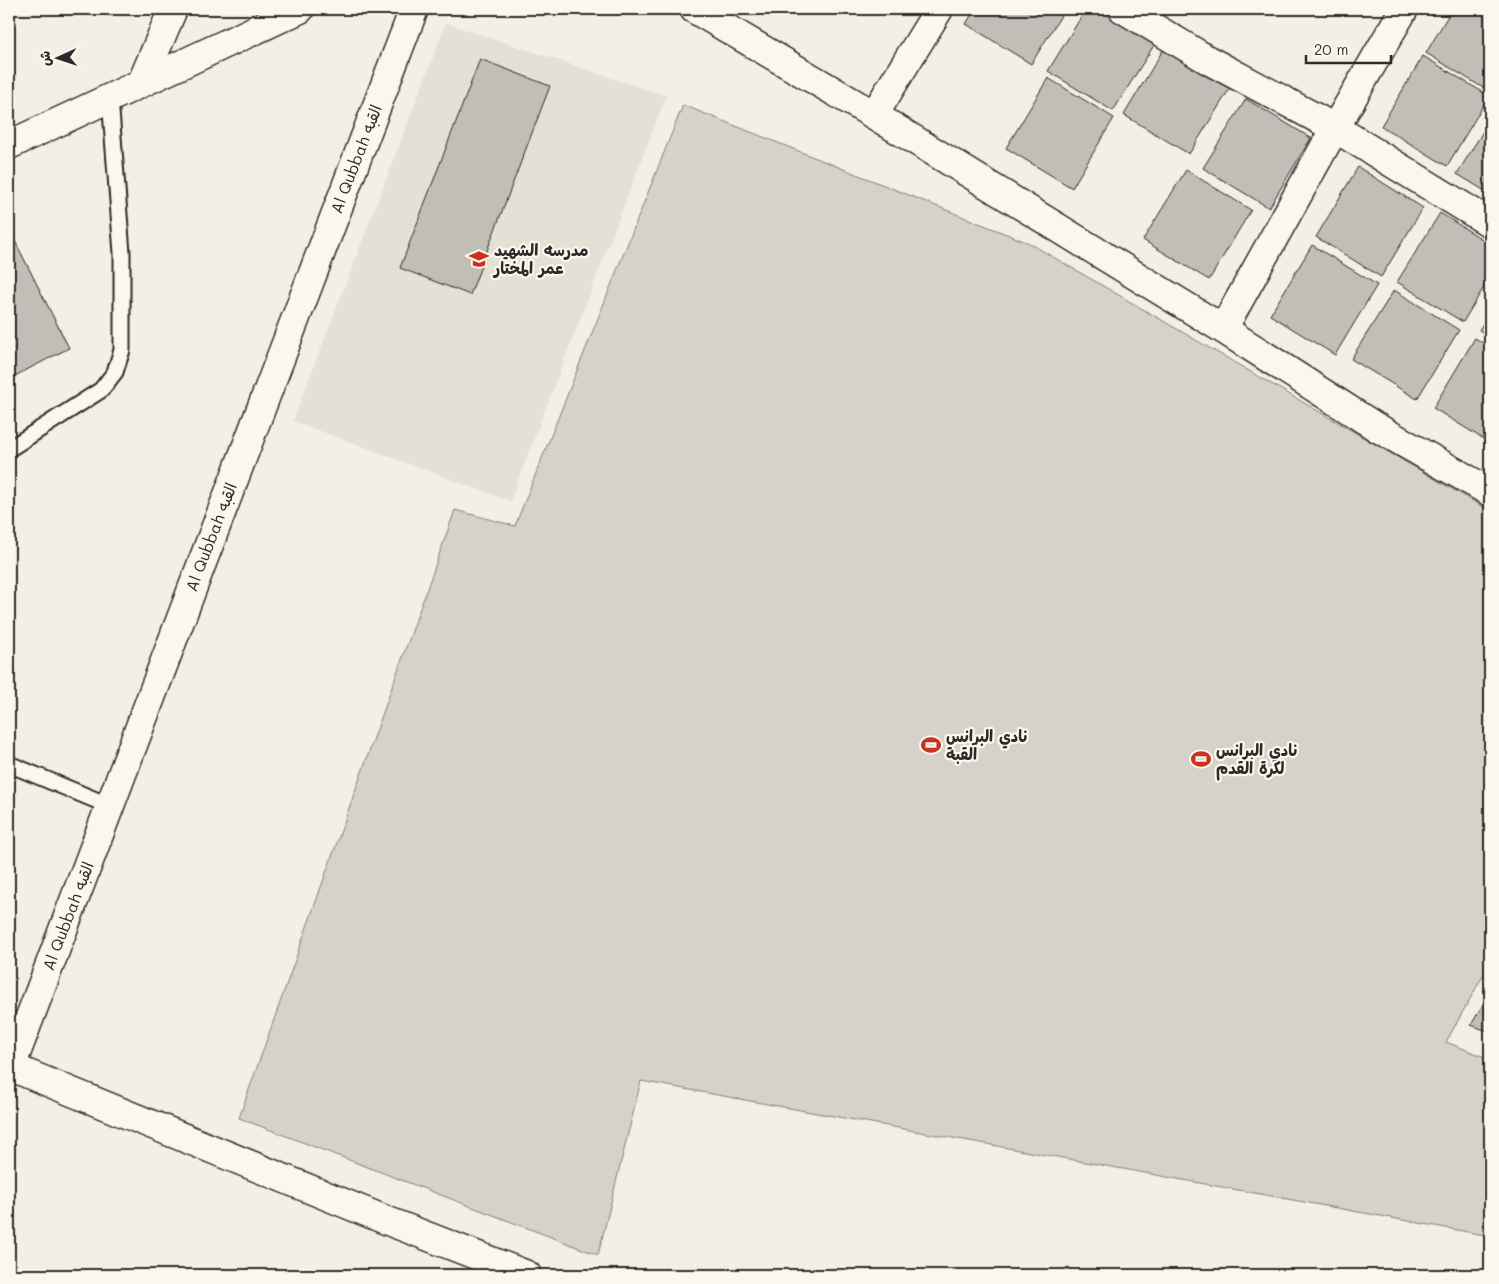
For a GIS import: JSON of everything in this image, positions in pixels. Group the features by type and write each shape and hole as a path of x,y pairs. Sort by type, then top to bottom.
{"street":[{"path":"142,82 172,9"},
{"path":"9,144 300,9"},
{"name":"Al Qubbah القبه","path":"9,1068 414,9"},
{"path":"694,9 874,115 1223,329 1376,427 1490,492"},
{"path":"874,115 939,9"},
{"path":"1124,9 1208,60 1335,128 1490,223"},
{"path":"1223,329 1404,9"},
{"path":"9,1068 388,1221 528,1275"}],"lane":[{"path":"9,449 101,390 115,372 122,350 122,253 110,98"},
{"path":"9,764 110,806"}],"shaded area":[{"name":"مدرسه الشهيد عمر المختار","path":"446,23 666,96 510,501 293,421"},
{"name":"نادي البرانس القبة","path":"683,105 1029,243 1490,511 1490,963 1446,1042 1490,1059 1490,1236 641,1081 598,1255 239,1118 455,510 515,526"}],"building":[{"path":"975,9 1065,9 1031,64 966,24"},
{"path":"1086,9 1102,9 1156,42 1113,111 1048,71"},
{"path":"1452,9 1490,9 1490,92 1426,53"},
{"path":"1166,45 1232,85 1189,154 1124,115"},
{"path":"1423,56 1489,96 1447,166 1381,126"},
{"path":"480,59 550,86 470,295 400,268"},
{"path":"1048,78 1114,118 1072,188 1006,148"},
{"path":"1246,99 1311,138 1269,208 1203,168"},
{"path":"1490,120 1490,194 1457,174"},
{"path":"1358,167 1423,208 1381,277 1316,237"},
{"path":"1186,170 1251,210 1209,280 1143,240"},
{"path":"1440,213 1490,244 1490,277 1463,322 1397,282"},
{"path":"11,233 69,348 9,379 9,234"},
{"path":"1312,245 1377,285 1335,355 1270,315"},
{"path":"1394,290 1459,330 1417,399 1351,359"},
{"path":"1490,312 1490,337 1479,330"},
{"path":"1475,338 1490,347 1490,443 1433,408"},
{"path":"1490,993 1490,1032 1471,1025"}],"place":[{"name":"مدرسه الشهيد عمر المختار","path":"479,259"},
{"name":"نادي البرانس القبة","path":"931,745"},
{"name":"نادي البرانس لكرة القدم","path":"1201,759"}]}
